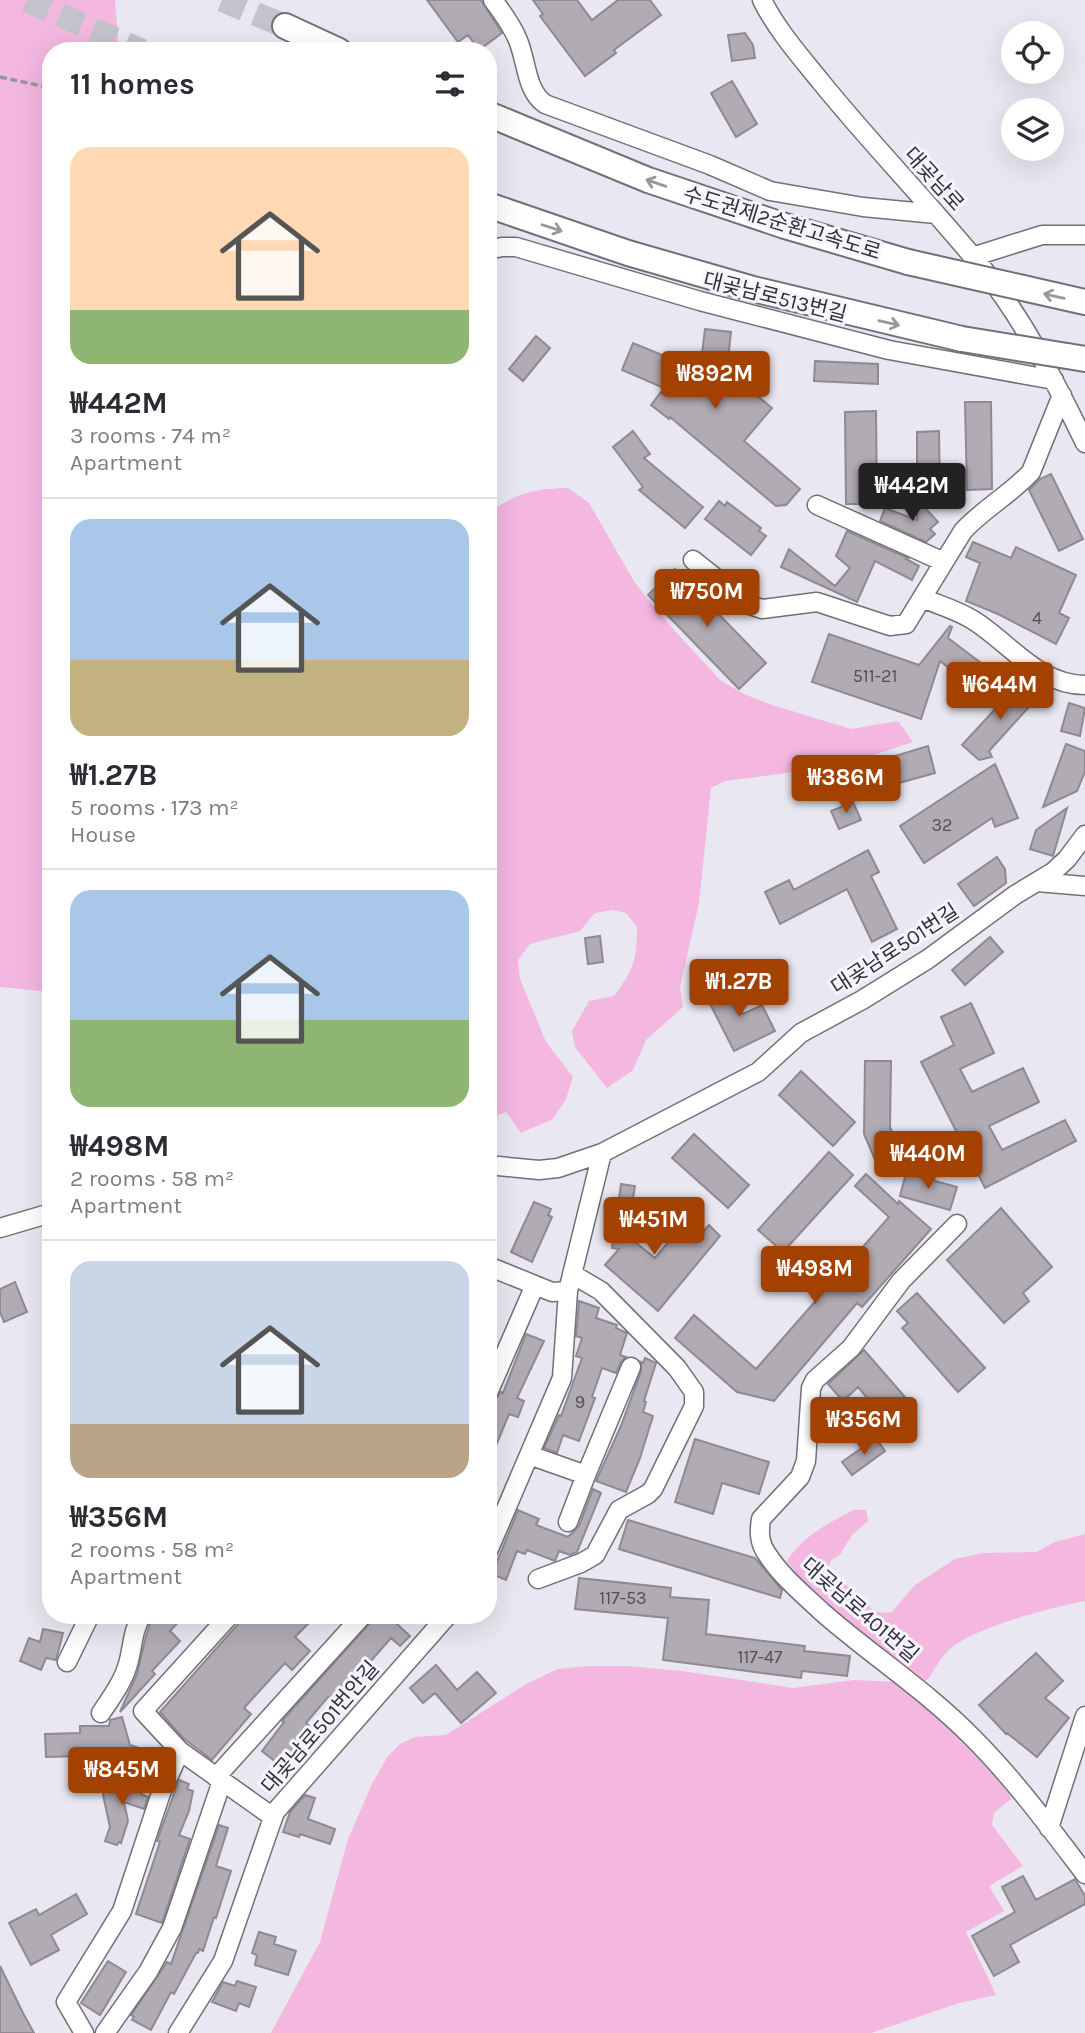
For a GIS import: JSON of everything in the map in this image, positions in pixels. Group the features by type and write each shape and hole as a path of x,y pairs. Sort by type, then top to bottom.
{"highway":[{"path":"285,26 320,42"},
{"name":"수도권제2순환고속도로","path":"497,118 648,180 785,226 908,262 1085,302"},
{"path":"497,208 628,253 741,286 962,339 1076,357"}],"street":[{"path":"493,0 518,38 533,91 545,104 645,140 770,191 863,207 936,214"},
{"name":"대곶남로","path":"762,0 792,46 855,125 936,214 1017,316 1058,387 1085,443"},
{"path":"972,257 1042,235 1085,235"},
{"name":"대곶남로513번길","path":"497,249 516,247 700,302 876,346 1058,387"},
{"path":"693,560 750,605 762,609 817,602 890,626 906,624 963,531 1031,472 1058,387"},
{"path":"817,505 944,562"},
{"path":"922,598 973,620 1048,677 1068,684 1085,685"},
{"name":"대곶남로501번길","path":"497,1166 539,1170 558,1168 602,1153 758,1072 801,1033 862,1000 928,959 1037,882 1068,859 1085,835"},
{"path":"1037,882 1085,886"},
{"path":"497,1530 562,1378 570,1282 602,1153"},
{"path":"0,1228 42,1216"},
{"name":"대곶남로401번길","path":"957,1224 901,1281 851,1348 815,1380 811,1388 806,1461 800,1477 761,1518 760,1540 765,1553 808,1600 932,1700 974,1739 1085,1874"},
{"path":"497,1270 552,1292 570,1282 601,1291 677,1368 694,1392 694,1406 653,1489 619,1510 595,1555 538,1579"},
{"path":"497,1372 535,1285"},
{"path":"568,1521 631,1367"},
{"path":"529,1455 586,1475"},
{"path":"67,1662 86,1624"},
{"path":"101,1713 129,1662 138,1624"},
{"path":"222,1624 143,1712 180,1751 273,1817"},
{"path":"105,2033 148,1972 172,1928 219,1779 355,1624"},
{"name":"대곶남로501번안길","path":"178,2033 223,1961 273,1817 440,1624"},
{"path":"1049,1828 1085,1716"},
{"path":"84,2033 66,2002 122,1911 161,1793 180,1751"}],"path":[{"path":"0,77 42,86"}],"shaded area":[{"path":"0,0 115,0 118,42 42,42 42,991 0,987"},
{"path":"568,488 589,503 635,583 720,680 769,704 851,729 898,721 913,742 840,766 725,781 711,788 699,903 680,987 683,1007 646,1040 633,1070 607,1088 575,1047 572,1031 589,1001 614,996 626,978 635,956 637,927 626,913 612,910 595,913 580,931 530,944 518,960 520,979 546,1042 573,1077 566,1099 553,1119 521,1133 506,1112 497,1116 497,508 526,493"},
{"path":"854,1510 866,1510 868,1521 852,1535 839,1556 831,1560 828,1568 835,1578 854,1590 878,1612 892,1612 915,1585 955,1559 983,1553 1036,1552 1055,1542 1085,1534 1085,1601 1034,1613 975,1634 949,1650 927,1680 920,1683 814,1596 787,1561 808,1537"},
{"path":"589,1666 682,1671 793,1688 854,1680 897,1682 981,1758 1012,1798 994,1813 992,1825 1023,1866 989,1886 1004,1911 966,1932 996,1995 959,2003 871,2033 271,2033 320,1942 348,1839 373,1782 388,1756 400,1744 415,1737 446,1735 526,1684 558,1669"}],"building":[{"path":"427,0 481,0 502,33 490,42 473,42 468,35 458,42"},
{"path":"533,0 577,0 592,20 618,0 650,0 661,15 614,50 616,53 585,76 540,16 543,14"},
{"path":"745,33 753,45 755,58 732,61 728,35"},
{"path":"732,81 757,124 736,137 711,93"},
{"path":"705,329 731,332 726,378 736,378 772,408 744,441 800,489 786,505 776,506 670,417 669,419 651,405 664,388 622,370 633,343 672,359 669,364 698,386"},
{"path":"536,336 550,348 523,381 509,369"},
{"path":"815,361 878,364 878,384 814,381"},
{"path":"965,402 991,402 992,489 967,490"},
{"path":"876,411 877,504 846,504 845,412"},
{"path":"633,431 650,454 644,458 703,507 685,528 639,490 643,487 613,447"},
{"path":"939,431 940,496 917,496 917,432"},
{"path":"1051,474 1083,539 1059,551 1029,490 1040,479"},
{"path":"917,499 938,522 930,529 935,534 926,542 880,521 885,508 917,520"},
{"path":"719,501 725,506 727,502 761,528 759,531 766,536 751,555 705,519"},
{"path":"847,531 908,558 906,559 919,566 912,580 875,561 857,602 781,567 789,549 835,586 850,568 836,556"},
{"path":"973,542 1011,558 1016,547 1076,575 1059,613 1069,618 1056,644 966,601 980,563 966,557"},
{"path":"675,569 766,663 739,689 648,595"},
{"path":"950,626 952,627 948,638 981,663 967,682 940,661 921,719 812,682 829,634 919,665"},
{"path":"1021,681 1038,697 989,751 992,757 979,760 962,745"},
{"path":"1069,703 1085,708 1080,736 1061,731"},
{"path":"1066,744 1085,751 1085,772 1077,791 1043,807"},
{"path":"928,746 935,773 899,783 892,757"},
{"path":"995,764 1018,818 995,827 992,818 924,863 900,826"},
{"path":"853,802 861,820 839,829 831,811"},
{"path":"1067,808 1053,856 1030,849 1036,830"},
{"path":"868,850 879,872 871,876 897,929 872,942 847,889 780,924 765,892 789,880 794,890"},
{"path":"997,857 1005,869 1006,883 974,906 958,884"},
{"path":"600,936 603,962 588,964 585,938"},
{"path":"990,937 1003,952 965,985 952,970"},
{"path":"729,985 743,1014 762,1005 775,1031 734,1051 706,996"},
{"path":"971,1003 994,1053 960,1069 972,1092 1023,1068 1039,1102 989,1126 1002,1150 1065,1120 1076,1141 985,1188 921,1062 954,1045 941,1017"},
{"path":"865,1061 891,1061 890,1127 901,1154 877,1164 864,1134"},
{"path":"801,1071 855,1122 833,1146 779,1095"},
{"path":"694,1134 749,1185 728,1208 672,1158"},
{"path":"829,1152 853,1175 783,1252 758,1230"},
{"path":"906,1173 957,1187 950,1210 900,1196"},
{"path":"866,1174 898,1204 899,1201 931,1229 862,1307 857,1303 774,1401 737,1392 675,1338 694,1315 756,1369 889,1217 855,1186"},
{"path":"621,1184 635,1186 626,1240 629,1237 655,1258 679,1229 694,1242 709,1225 720,1236 658,1311 605,1265 619,1249 612,1248"},
{"path":"534,1202 551,1209 548,1215 552,1217 532,1262 511,1252"},
{"path":"1001,1208 1052,1267 1023,1293 1029,1301 1004,1323 947,1260"},
{"path":"15,1282 27,1312 4,1322 0,1312 0,1289"},
{"path":"917,1293 985,1368 958,1392 902,1328 908,1323 897,1311"},
{"path":"579,1301 599,1308 596,1318 617,1325 616,1328 627,1333 620,1355 626,1357 616,1373 602,1368 592,1397 595,1398 579,1441 563,1435 557,1453 544,1448 559,1415 561,1416 582,1358 576,1356 582,1338 576,1336"},
{"path":"526,1334 544,1341 517,1398 524,1401 518,1417 509,1414 497,1443 497,1398 503,1393"},
{"path":"864,1350 911,1404 888,1423 858,1387 843,1401 828,1384"},
{"path":"645,1358 656,1363 643,1412 653,1416 626,1492 596,1481 621,1426 641,1371 641,1362 643,1363"},
{"path":"876,1438 885,1451 852,1475 842,1462"},
{"path":"695,1439 769,1462 759,1494 722,1483 713,1514 675,1502"},
{"path":"593,1489 601,1493 577,1552 570,1555 559,1551 555,1561 527,1550 525,1554 517,1551 506,1580 497,1576 497,1562 518,1510 539,1519 536,1525 568,1537 579,1526"},
{"path":"628,1520 755,1558 782,1590 780,1598 619,1549"},
{"path":"579,1578 671,1588 670,1597 709,1600 706,1634 805,1646 804,1651 850,1656 847,1676 802,1671 801,1678 663,1660 668,1618 575,1609"},
{"path":"150,1624 177,1624 170,1631 180,1641 152,1671 155,1674 120,1712 137,1674"},
{"path":"238,1624 308,1624 295,1637 310,1651 292,1670 285,1663 244,1708 251,1714 212,1760 183,1738 160,1712"},
{"path":"369,1624 397,1624 410,1636 400,1646 391,1638 371,1661 368,1659 361,1665 332,1700 328,1697 306,1723 315,1731 306,1741 302,1738 281,1766 262,1751 284,1722 282,1721"},
{"path":"43,1629 63,1633 56,1660 46,1658 41,1670 20,1661 29,1638 40,1642"},
{"path":"1036,1653 1063,1681 1045,1698 1069,1718 1037,1757 1006,1734 979,1705"},
{"path":"436,1665 457,1690 477,1672 496,1693 461,1723 435,1693 423,1703 410,1688"},
{"path":"122,1717 130,1745 151,1752 147,1766 117,1755 46,1757 45,1734 80,1733 80,1726 109,1726 110,1720"},
{"path":"131,1777 145,1783 141,1794 148,1797 144,1809 124,1802 128,1821 121,1843 117,1845 105,1841 110,1827 103,1795 108,1781 127,1789"},
{"path":"179,1780 189,1784 187,1789 193,1791 189,1811 179,1835 190,1839 162,1923 136,1914 160,1842 157,1841"},
{"path":"305,1795 315,1798 308,1819 335,1829 330,1844 300,1834 299,1837 283,1832 290,1812"},
{"path":"219,1825 228,1828 216,1866 231,1871 216,1918 214,1917 203,1951 199,1949 196,1953 151,2030 132,2020 134,2017 131,2015 167,1962 171,1964"},
{"path":"1023,1876 1036,1900 1075,1879 1085,1896 1085,1904 1010,1945 1019,1962 994,1976 972,1936 1015,1912 1002,1887"},
{"path":"76,1894 87,1914 51,1935 59,1950 31,1965 9,1923 36,1909 39,1915"},
{"path":"259,1932 276,1937 274,1944 296,1951 288,1975 255,1965 257,1955 252,1953"},
{"path":"108,1961 126,1972 100,2015 81,2003"},
{"path":"0,1966 23,2013 34,2033 0,2033"},
{"path":"237,1981 256,1987 249,2007 239,2003 236,2011 212,2002 223,1982 235,1986"}],"tunnel":[{"path":"27,0 122,42"},
{"path":"222,0 285,26"}]}
